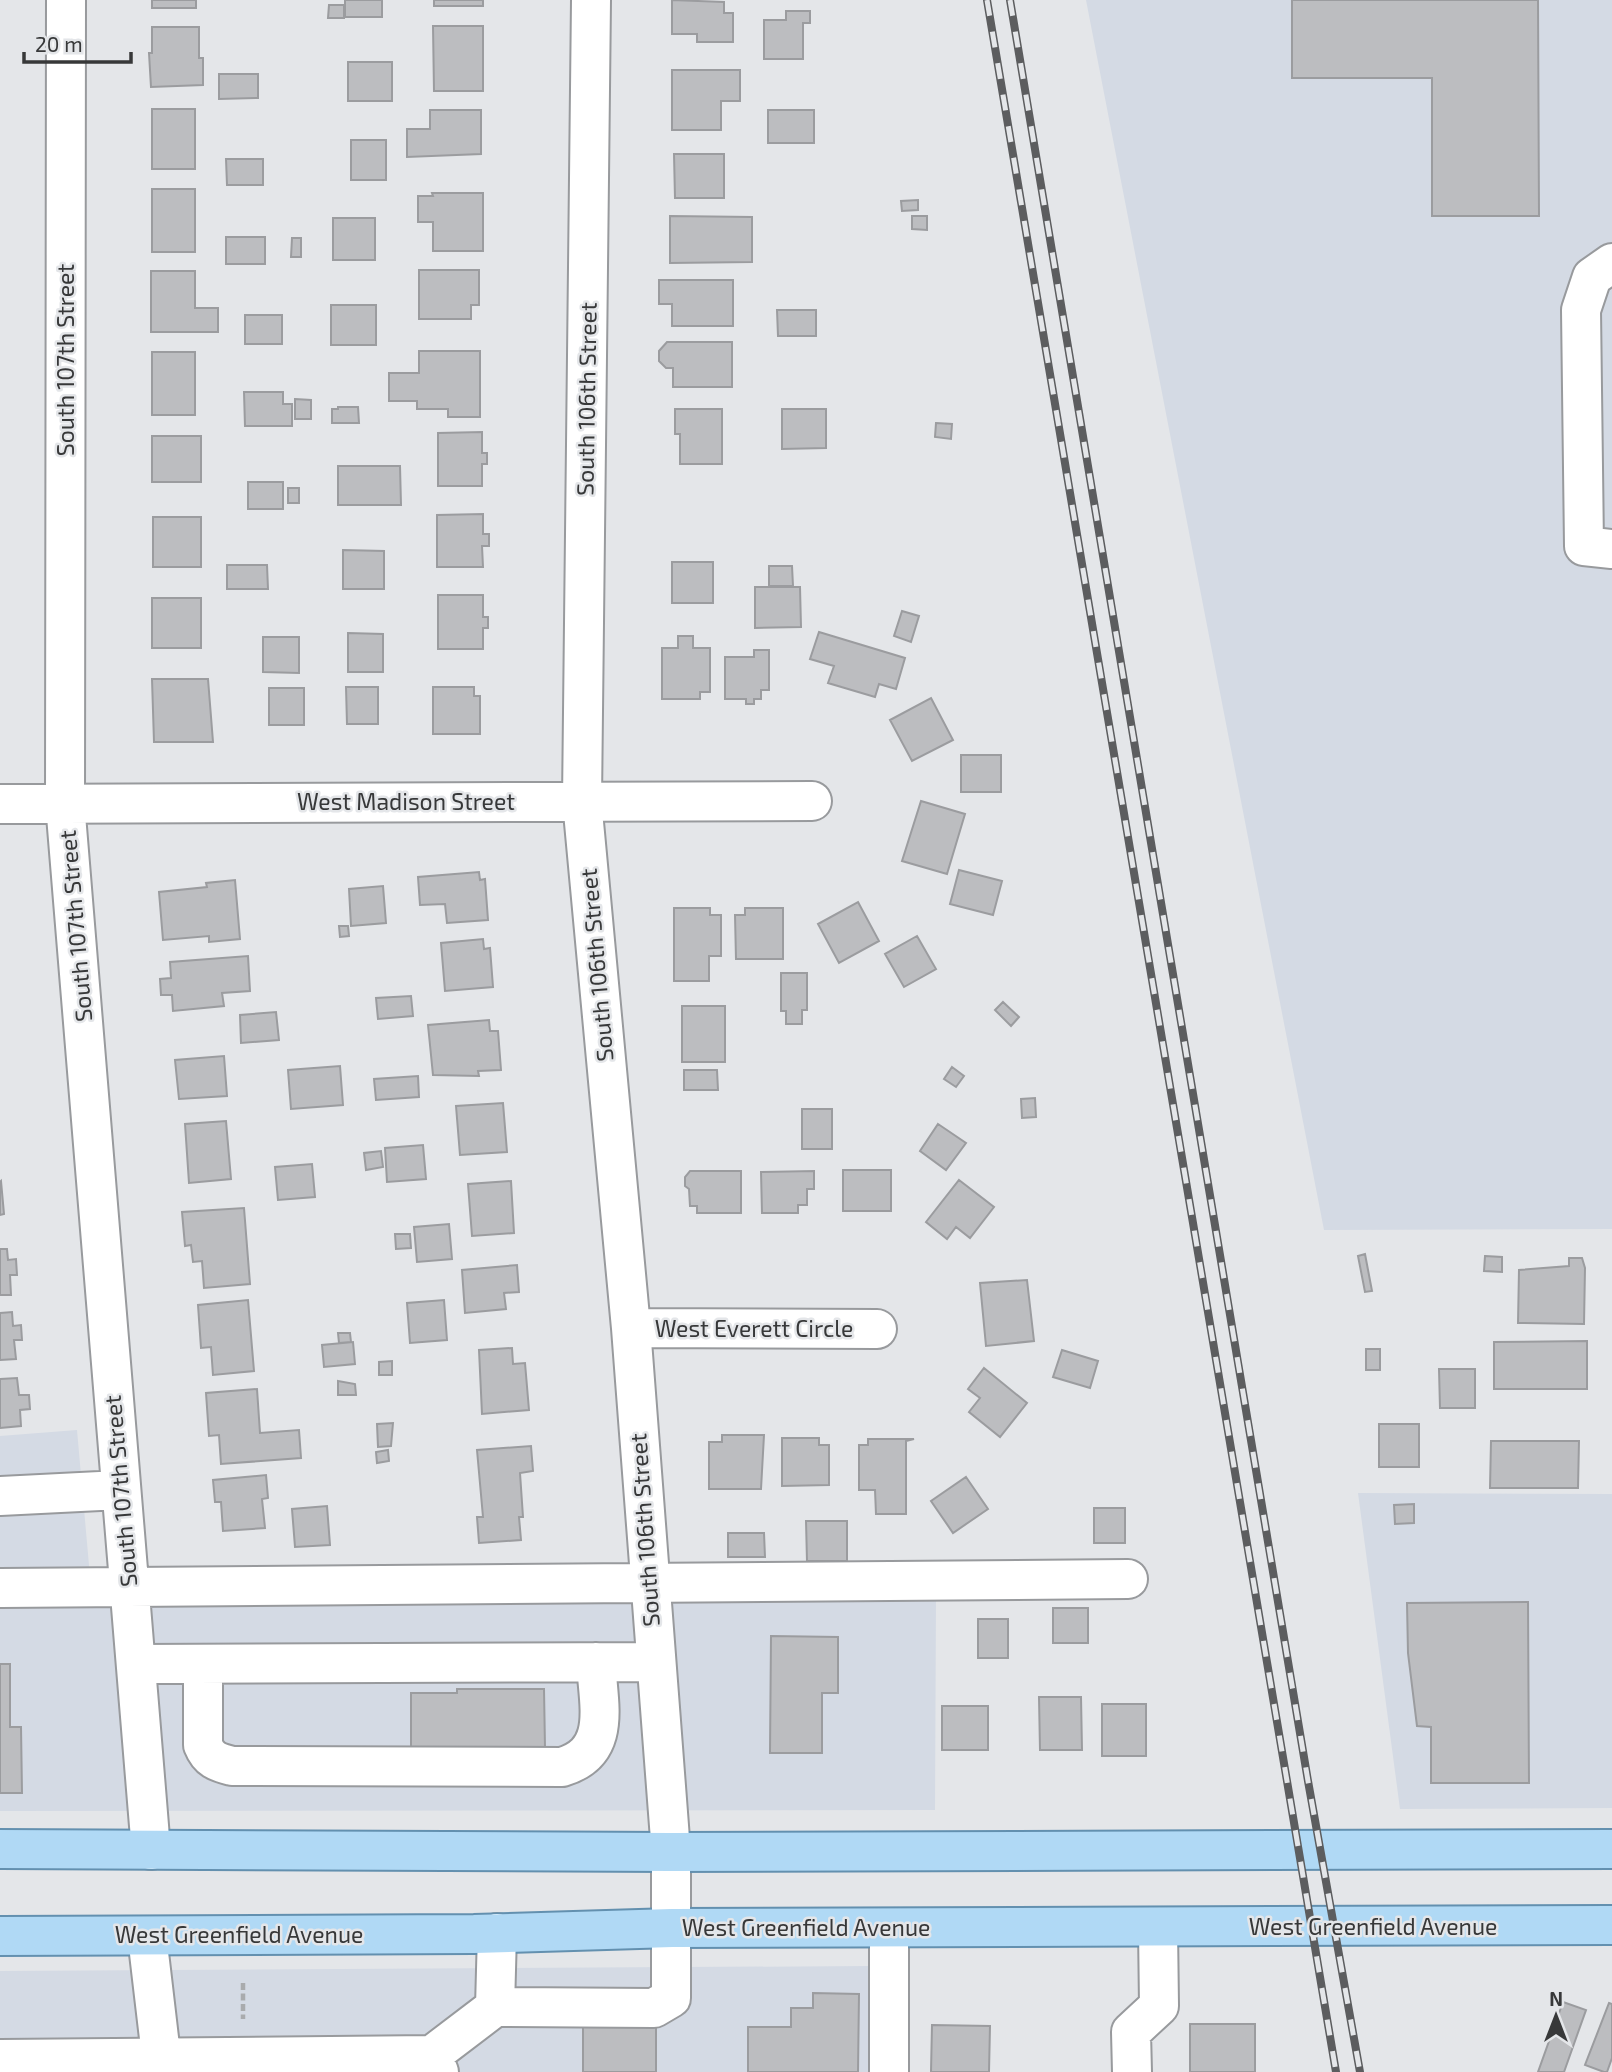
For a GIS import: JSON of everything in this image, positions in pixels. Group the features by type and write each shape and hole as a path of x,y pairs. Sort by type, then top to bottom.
{"main road":[{"path":"0,1849 671,1852 1612,1849"},
{"name":"West Greenfield Avenue","path":"0,1936 497,1933 672,1928 1612,1925"}],"street":[{"name":"South 107th Street","path":"65,0 65,803 151,1850"},
{"name":"South 106th Street","path":"495,2007 654,2008 671,1998 671,1852 654,1662 631,1328 582,801 591,0"},
{"path":"1612,262 1592,277 1581,310 1584,546 1612,549"},
{"name":"West Madison Street","path":"0,804 812,801"},
{"name":"West Everett Circle","path":"631,1328 877,1329"},
{"path":"0,1496 120,1490"},
{"path":"0,1588 1128,1579"},
{"path":"202,1664 203,1745 207,1756 216,1762 232,1766 562,1766 585,1756 594,1746 599,1733 597,1662"},
{"path":"136,1664 654,1662"},
{"path":"1132,2072 1132,2032 1159,2006 1158,1928"},
{"path":"889,1929 889,2072"},
{"path":"0,2059 162,2065 436,2064 495,2007 497,1933"},
{"path":"147,1936 162,2065"}],"shaded area":[{"path":"1086,0 1612,0 1612,1229 1324,1230"},
{"path":"77,1430 92,1599 936,1597 935,1810 0,1811 0,1436"},
{"path":"1358,1493 1612,1494 1612,1808 1400,1809"},
{"path":"872,1966 872,2072 0,2072 0,1971"}],"building":[{"path":"152,0 196,0 196,8 152,8"},
{"path":"345,0 382,0 382,17 345,17"},
{"path":"434,0 483,0 483,6 434,6"},
{"path":"672,0 724,2 724,13 733,13 733,42 697,42 697,34 672,34"},
{"path":"1292,0 1538,0 1539,216 1432,216 1432,78 1292,78"},
{"path":"329,5 344,5 344,18 328,18"},
{"path":"786,11 810,11 810,23 803,23 803,59 764,59 764,20 786,20"},
{"path":"433,26 483,26 483,91 434,91"},
{"path":"152,27 199,27 199,58 203,58 203,85 151,87 149,53 152,53"},
{"path":"348,62 392,62 392,101 348,101"},
{"path":"672,70 740,70 740,101 721,101 721,130 672,130"},
{"path":"219,74 258,74 258,98 219,99"},
{"path":"152,109 195,109 195,169 152,169"},
{"path":"430,110 481,110 481,154 407,157 407,129 430,129"},
{"path":"768,110 814,110 814,143 768,143"},
{"path":"351,140 386,140 386,180 351,180"},
{"path":"674,154 724,154 724,198 675,198"},
{"path":"226,159 263,159 263,185 227,185"},
{"path":"152,189 195,189 195,252 152,252"},
{"path":"432,193 483,193 483,251 433,251 433,222 418,222 418,196 433,196"},
{"path":"918,200 918,210 902,211 901,201"},
{"path":"670,216 752,217 752,262 670,263"},
{"path":"912,216 927,216 927,230 912,229"},
{"path":"333,218 375,218 375,260 333,260"},
{"path":"226,237 265,237 265,264 226,264"},
{"path":"292,238 301,238 301,257 291,257"},
{"path":"419,270 479,270 479,305 471,305 471,319 419,319"},
{"path":"151,271 195,271 195,308 218,308 218,332 151,332"},
{"path":"659,280 733,280 733,326 672,326 672,304 659,304"},
{"path":"331,305 376,305 376,345 331,345"},
{"path":"777,310 816,310 816,336 778,336"},
{"path":"245,315 282,315 282,344 245,344"},
{"path":"667,342 732,342 732,387 673,387 673,368 666,368 659,361 659,351"},
{"path":"419,351 480,351 480,417 448,417 448,409 417,409 417,401 389,401 389,373 419,373"},
{"path":"152,352 195,352 195,415 152,415"},
{"path":"244,392 283,392 283,404 292,404 292,426 245,426"},
{"path":"295,399 311,400 311,419 295,419"},
{"path":"358,407 359,423 332,423 332,409"},
{"path":"675,409 722,409 722,464 680,464 680,434 675,434"},
{"path":"782,409 826,409 826,448 782,449"},
{"path":"936,423 952,424 951,439 935,437"},
{"path":"482,432 482,453 487,453 487,464 482,464 482,486 438,486 438,433"},
{"path":"152,436 201,436 201,482 152,482"},
{"path":"338,466 400,466 401,505 338,505"},
{"path":"248,482 283,482 283,509 248,509"},
{"path":"288,488 299,488 299,503 288,503"},
{"path":"483,514 483,534 489,534 489,546 482,546 483,567 437,567 437,515"},
{"path":"153,517 201,517 201,567 153,567"},
{"path":"343,550 384,551 384,589 343,589"},
{"path":"672,562 713,562 713,603 672,603"},
{"path":"227,565 267,565 268,589 227,589"},
{"path":"769,566 792,566 793,586 769,586"},
{"path":"755,587 800,587 801,627 755,628"},
{"path":"438,595 483,595 483,617 488,617 488,628 483,628 483,649 438,649"},
{"path":"152,598 201,598 201,648 152,648"},
{"path":"902,611 919,616 911,642 894,636"},
{"path":"819,632 905,658 896,689 879,684 875,697 828,683 834,666 810,659"},
{"path":"348,633 383,634 383,672 348,672"},
{"path":"678,636 693,636 693,648 710,648 710,692 700,692 700,699 662,699 662,648 678,648"},
{"path":"263,637 299,637 299,673 263,672"},
{"path":"754,650 769,650 769,690 761,690 761,699 754,699 754,704 746,704 746,699 725,699 725,657 754,657"},
{"path":"152,679 208,679 213,742 154,742"},
{"path":"346,687 378,687 378,724 347,724"},
{"path":"433,687 474,687 474,696 480,696 480,734 433,734"},
{"path":"269,688 304,688 304,725 269,725"},
{"path":"931,698 953,740 912,761 890,720"},
{"path":"961,755 1001,755 1001,792 961,792"},
{"path":"921,801 965,814 947,874 902,861"},
{"path":"959,870 1002,881 993,915 950,904"},
{"path":"479,872 480,880 485,879 488,920 447,923 445,904 420,905 418,877"},
{"path":"235,880 240,939 209,942 209,936 163,940 159,892 207,887 206,883"},
{"path":"383,886 386,923 351,926 349,889"},
{"path":"858,902 879,941 839,963 818,924"},
{"path":"674,908 710,908 710,915 721,915 721,956 709,956 709,981 674,981"},
{"path":"745,908 783,908 783,959 736,959 735,915 745,915"},
{"path":"339,926 348,926 349,936 340,937"},
{"path":"917,936 936,969 904,987 885,954"},
{"path":"483,939 484,949 490,948 493,987 445,991 441,943"},
{"path":"248,956 250,991 222,993 224,1006 173,1011 172,995 161,995 160,979 171,978 170,962"},
{"path":"781,973 807,973 807,1010 802,1010 802,1024 786,1024 786,1011 781,1011"},
{"path":"411,996 413,1016 378,1019 376,998"},
{"path":"1003,1002 1019,1017 1011,1026 995,1010"},
{"path":"682,1006 725,1006 725,1062 682,1062"},
{"path":"276,1012 279,1040 241,1043 240,1015"},
{"path":"489,1020 490,1031 498,1031 501,1070 478,1071 479,1076 433,1075 428,1025"},
{"path":"224,1056 227,1096 179,1099 175,1060"},
{"path":"340,1066 343,1105 291,1109 288,1070"},
{"path":"952,1067 964,1076 956,1087 944,1079"},
{"path":"684,1070 717,1070 718,1090 684,1090"},
{"path":"418,1076 419,1097 376,1100 374,1079"},
{"path":"1035,1098 1036,1117 1022,1118 1021,1099"},
{"path":"503,1103 507,1152 460,1155 456,1106"},
{"path":"802,1109 832,1109 832,1149 802,1149"},
{"path":"226,1121 231,1179 189,1183 185,1124"},
{"path":"938,1124 966,1143 946,1170 920,1151"},
{"path":"423,1145 426,1179 387,1182 385,1148"},
{"path":"381,1151 383,1167 366,1170 364,1153"},
{"path":"312,1164 315,1197 278,1200 275,1167"},
{"path":"843,1170 891,1170 891,1211 843,1211"},
{"path":"690,1171 741,1171 741,1213 697,1213 697,1206 690,1206 689,1189 685,1186 685,1177"},
{"path":"814,1171 814,1189 807,1189 807,1205 798,1205 798,1213 762,1213 761,1172"},
{"path":"959,1180 994,1207 970,1238 956,1227 947,1239 926,1222"},
{"path":"511,1181 514,1233 472,1236 468,1184"},
{"path":"0,1182 4,1214 0,1215"},
{"path":"244,1208 250,1284 204,1288 202,1261 193,1262 191,1245 185,1246 182,1212"},
{"path":"449,1224 452,1259 417,1262 414,1227"},
{"path":"395,1234 410,1234 411,1248 396,1249"},
{"path":"0,1249 7,1249 8,1260 16,1259 17,1275 10,1275 11,1295 0,1295"},
{"path":"1365,1254 1372,1291 1365,1292 1358,1256"},
{"path":"1485,1256 1502,1257 1502,1272 1484,1271"},
{"path":"1569,1258 1582,1258 1585,1268 1584,1324 1518,1323 1519,1270 1569,1266"},
{"path":"517,1265 519,1292 504,1293 506,1309 465,1313 462,1270"},
{"path":"1027,1280 1034,1341 986,1346 980,1283"},
{"path":"248,1300 254,1371 213,1375 211,1347 201,1348 198,1305"},
{"path":"444,1300 447,1340 410,1343 407,1303"},
{"path":"12,1312 13,1326 21,1325 22,1340 14,1340 16,1359 0,1360 0,1313"},
{"path":"338,1333 350,1333 351,1342 339,1343"},
{"path":"1587,1341 1587,1389 1494,1389 1494,1342"},
{"path":"353,1342 355,1364 324,1367 322,1345"},
{"path":"512,1348 513,1364 525,1363 529,1410 482,1414 479,1350"},
{"path":"1366,1349 1380,1349 1380,1370 1366,1370"},
{"path":"1062,1350 1098,1361 1090,1388 1053,1377"},
{"path":"392,1361 392,1375 379,1375 379,1362"},
{"path":"984,1368 1027,1403 1000,1437 969,1412 980,1398 968,1389"},
{"path":"1439,1369 1475,1369 1475,1408 1440,1408"},
{"path":"17,1378 19,1395 29,1395 30,1409 20,1410 21,1426 0,1428 0,1379"},
{"path":"338,1381 355,1384 356,1395 338,1395"},
{"path":"257,1389 260,1433 299,1430 301,1458 221,1464 219,1435 209,1436 206,1393"},
{"path":"393,1423 391,1446 378,1447 377,1424"},
{"path":"1379,1424 1419,1424 1419,1467 1379,1467"},
{"path":"722,1435 764,1435 761,1489 709,1489 709,1442 722,1442"},
{"path":"782,1438 819,1438 819,1445 829,1445 829,1485 782,1486"},
{"path":"868,1439 914,1439 906,1441 906,1514 876,1514 875,1490 859,1490 859,1445 868,1445"},
{"path":"1491,1441 1579,1441 1578,1488 1490,1488"},
{"path":"531,1446 533,1471 520,1473 523,1517 519,1517 521,1540 479,1543 477,1517 483,1517 477,1450"},
{"path":"388,1450 389,1461 377,1463 376,1452"},
{"path":"266,1475 268,1498 262,1499 265,1528 223,1531 221,1502 215,1502 213,1480"},
{"path":"966,1477 988,1509 953,1533 931,1501"},
{"path":"1414,1504 1414,1523 1395,1524 1394,1505"},
{"path":"327,1506 330,1545 295,1547 292,1509"},
{"path":"1094,1508 1125,1508 1125,1543 1094,1543"},
{"path":"806,1521 847,1521 847,1561 807,1561"},
{"path":"728,1533 764,1533 765,1557 728,1557"},
{"path":"1528,1602 1529,1783 1431,1783 1431,1727 1417,1726 1408,1653 1407,1603"},
{"path":"1053,1608 1088,1608 1088,1643 1053,1643"},
{"path":"978,1619 1008,1619 1008,1658 978,1658"},
{"path":"771,1636 838,1637 838,1693 822,1693 822,1753 770,1753"},
{"path":"0,1664 10,1664 10,1727 21,1727 22,1793 0,1793"},
{"path":"457,1689 544,1689 545,1748 411,1756 411,1693 457,1693"},
{"path":"1039,1697 1081,1697 1082,1750 1040,1750"},
{"path":"1102,1704 1146,1704 1146,1756 1102,1756"},
{"path":"942,1706 988,1706 988,1750 942,1750"},
{"path":"813,1993 859,1994 858,2072 748,2072 748,2027 791,2027 791,2008 813,2008"},
{"path":"1563,2002 1586,2010 1564,2072 1538,2072"},
{"path":"1609,2003 1612,2004 1612,2058 1607,2072 1604,2072 1585,2065"},
{"path":"583,2022 656,2022 656,2072 583,2072"},
{"path":"1190,2024 1255,2024 1255,2072 1190,2072"},
{"path":"932,2025 990,2026 989,2072 931,2072"}],"railway":[{"path":"987,0 1336,2072"},
{"path":"1010,0 1308,1781 1360,2072"}]}
